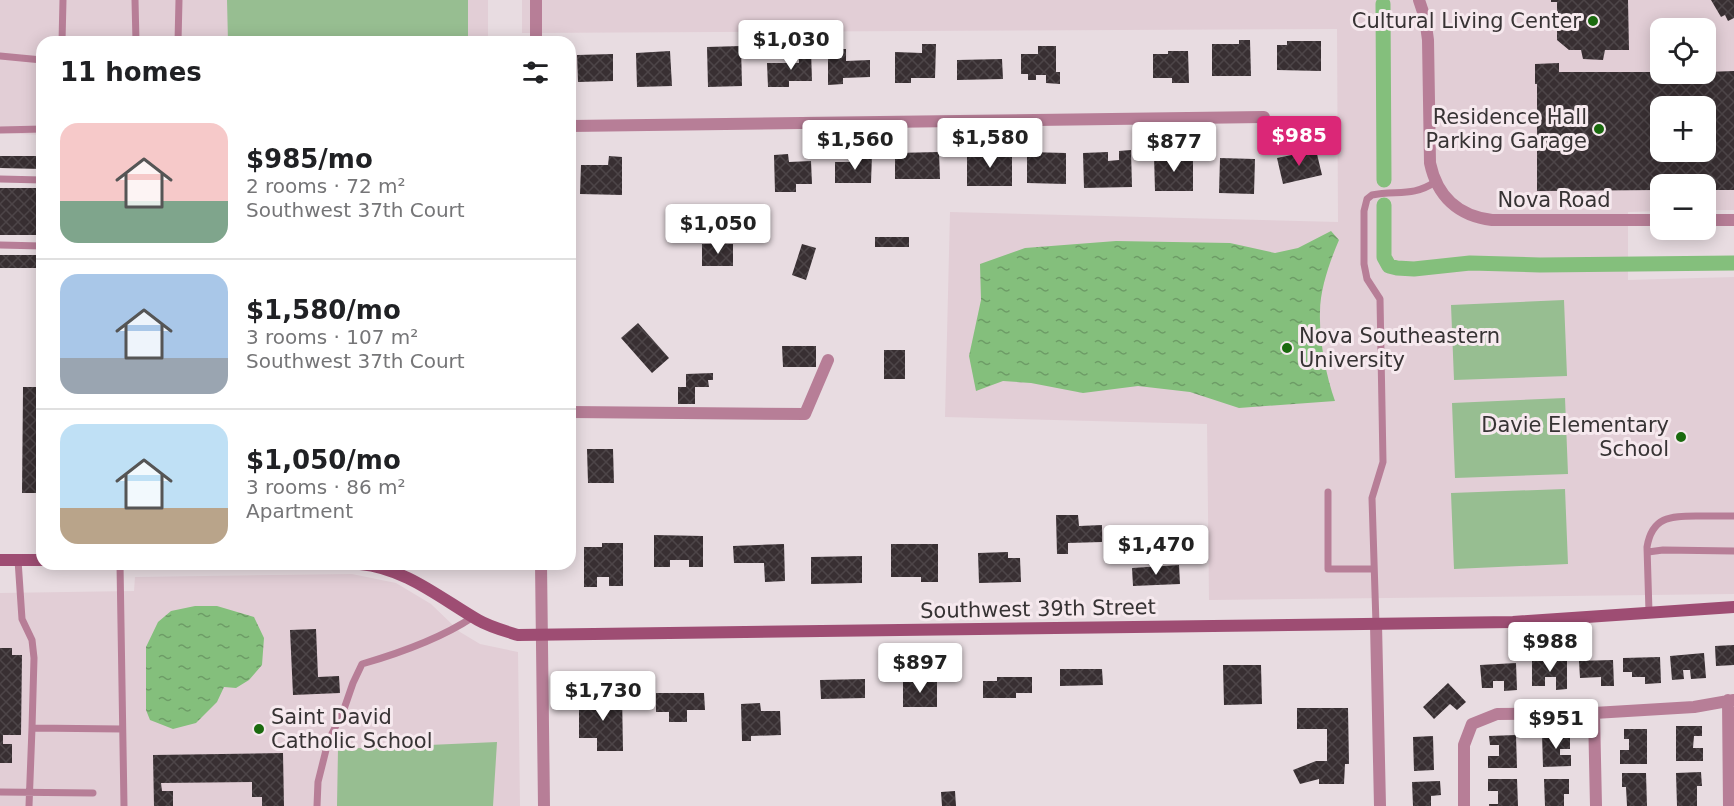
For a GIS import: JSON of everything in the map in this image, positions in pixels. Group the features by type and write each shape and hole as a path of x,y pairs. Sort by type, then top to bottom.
{"street":[{"path":"536,0 536,36"},
{"path":"1419,0 1426,28 1430,163 1435,182"},
{"path":"576,126 1264,117"},
{"name":"Nova Road","path":"1435,182 1451,203 1479,219 1650,220"},
{"path":"1716,220 1734,220"},
{"path":"576,412 805,414 828,360"},
{"path":"0,560 36,560"},
{"name":"Southwest 39th Street","path":"386,570 403,575 481,622 518,635 541,636 1513,622 1734,607"},
{"path":"541,570 544,806"},
{"path":"1376,624 1380,806"},
{"path":"1464,806 1464,745 1472,724 1497,714 1594,714 1694,707 1731,700 1729,806"},
{"path":"1594,714 1596,806"}],"lane":[{"path":"62,36 63,0"},
{"path":"135,0 136,36"},
{"path":"178,36 179,0"},
{"path":"0,56 36,59"},
{"path":"0,130 36,129"},
{"path":"0,180 36,180"},
{"path":"1376,624 1372,498 1383,462 1380,299 1365,273 1365,203 1372,195 1413,192 1427,188 1435,182"},
{"path":"0,245 36,246"},
{"path":"1328,492 1328,569 1373,569"},
{"path":"1649,612 1648,552 1649,537 1653,529 1668,517 1734,516"},
{"path":"1648,552 1663,550 1734,551"},
{"path":"18,560 22,619 32,640 34,658 28,806"},
{"path":"120,570 124,806"},
{"path":"317,806 318,782 327,742 344,709 362,664 391,655 456,628 473,617"},
{"path":"32,728 122,729"},
{"path":"0,792 93,793"}],"shaded area":[{"path":"0,0 488,0 488,36 36,36 36,135 0,133"},
{"path":"227,0 468,0 468,36 228,36"},
{"name":"Nova Southeastern University","path":"522,0 1734,0 1734,210 1716,210 1716,174 1650,174 1650,211 1628,212 1628,280 1734,277 1734,594 1209,600 1207,424 945,417 950,212 1338,222 1337,29 522,33"},
{"path":"1564,300 1567,376 1454,380 1451,305"},
{"path":"1565,398 1568,474 1455,478 1452,403"},
{"path":"1565,489 1568,564 1454,569 1451,493"},
{"name":"Saint David Catholic School","path":"352,574 396,583 431,604 460,632 480,644 518,652 520,806 0,806 0,593 134,591 135,577"},
{"path":"497,742 493,806 337,806 338,749"}],"water":[{"path":"1331,231 1339,240 1324,285 1320,303 1320,323 1324,357 1335,401 1239,408 1190,392 1138,386 1083,393 1031,383 1003,381 976,391 969,356 981,300 980,264 1025,248 1116,241 1230,243 1275,253 1298,248"},
{"path":"195,606 217,606 254,617 264,638 262,665 249,680 236,688 224,687 217,702 196,723 173,729 150,720 146,710 146,647 158,622 171,611"}],"building":[{"name":"Cultural Living Center","path":"1551,0 1628,0 1629,50 1605,50 1603,60 1583,59 1581,50 1569,50 1557,40 1557,2 1551,2"},
{"path":"1711,0 1734,0 1734,18 1728,21 1725,15 1721,17"},
{"path":"1239,40 1250,40 1251,76 1212,76 1212,44 1239,44"},
{"path":"1287,41 1321,41 1321,71 1277,70 1277,45 1287,45"},
{"path":"922,44 936,44 935,78 911,78 911,83 895,83 895,52 922,53"},
{"path":"741,46 742,86 708,87 707,47"},
{"path":"1038,46 1056,46 1056,72 1060,72 1060,84 1046,83 1046,75 1036,75 1036,80 1028,80 1028,74 1021,74 1021,54 1038,54"},
{"path":"828,49 846,49 846,61 870,60 870,77 843,78 843,84 828,85"},
{"path":"799,50 811,50 812,81 789,81 789,87 768,87 767,63 799,63"},
{"path":"670,51 672,86 637,87 636,53"},
{"path":"1168,51 1188,51 1189,83 1172,83 1172,78 1153,78 1153,54 1168,54"},
{"path":"613,54 613,81 578,82 577,55"},
{"path":"1002,59 1003,79 957,80 957,60"},
{"name":"Residence Hall Parking Garage","path":"1559,63 1559,72 1650,72 1650,84 1716,84 1716,72 1734,71 1734,190 1716,190 1716,174 1650,174 1650,190 1537,191 1537,84 1535,84 1535,64"},
{"path":"1131,150 1132,187 1084,188 1083,153 1108,152 1108,161 1119,160 1119,151"},
{"path":"1316,150 1322,175 1283,184 1277,158"},
{"path":"939,152 940,179 895,179 895,153"},
{"path":"967,152 1012,152 1012,186 967,186"},
{"path":"1027,152 1066,153 1066,184 1027,183"},
{"path":"788,154 789,162 811,161 812,184 796,184 796,192 775,192 774,155"},
{"path":"1193,154 1193,191 1155,191 1154,155"},
{"path":"856,155 872,155 871,183 835,183 835,162 856,162"},
{"path":"0,156 36,156 36,169 0,168"},
{"path":"609,156 622,157 622,195 580,194 581,165 608,165"},
{"path":"1220,158 1255,159 1254,194 1219,193"},
{"path":"0,188 36,188 36,235 0,235"},
{"path":"875,237 909,237 909,247 875,247"},
{"path":"702,244 733,244 733,266 702,266"},
{"path":"802,244 816,248 806,280 792,275"},
{"path":"0,255 36,255 36,268 0,268"},
{"path":"638,323 669,358 652,373 621,338"},
{"path":"782,346 816,346 816,367 783,367"},
{"path":"884,350 905,350 905,379 884,379"},
{"path":"713,373 713,380 708,380 709,387 695,387 695,404 678,404 678,387 686,387 686,374"},
{"path":"23,387 36,387 36,493 22,493"},
{"path":"587,449 613,449 614,483 588,483"},
{"path":"1056,515 1078,515 1079,526 1102,525 1102,542 1068,543 1068,554 1057,554"},
{"path":"654,535 703,536 703,567 689,567 689,560 670,560 670,567 654,567"},
{"path":"602,543 623,543 623,586 609,586 609,577 597,577 597,587 584,587 584,547 602,547"},
{"path":"784,544 785,581 765,582 764,563 734,563 733,546"},
{"path":"891,544 938,544 938,582 921,582 921,577 891,577"},
{"path":"1008,552 1008,558 1020,558 1021,582 979,583 978,553"},
{"path":"862,556 862,583 811,584 811,557"},
{"path":"1179,565 1180,584 1133,586 1132,568"},
{"path":"316,629 318,677 339,676 340,693 293,695 290,630"},
{"path":"1734,645 1734,665 1716,666 1715,646"},
{"path":"0,648 12,648 12,655 22,655 21,735 3,735 3,744 12,744 12,763 0,763"},
{"path":"1704,653 1706,678 1691,679 1690,670 1683,670 1684,679 1672,680 1670,656"},
{"path":"1660,657 1661,683 1645,684 1645,677 1632,677 1632,672 1623,672 1623,658"},
{"path":"1532,660 1567,660 1567,689 1556,690 1556,677 1545,677 1545,686 1532,686"},
{"path":"1613,660 1614,686 1601,686 1601,677 1580,678 1579,661"},
{"path":"1516,663 1517,690 1504,691 1504,681 1493,681 1493,688 1482,688 1480,665"},
{"path":"1223,665 1261,665 1262,704 1224,705"},
{"path":"1060,669 1102,669 1103,685 1060,686"},
{"path":"997,677 1032,677 1032,693 1016,693 1016,698 983,698 983,681 997,681"},
{"path":"865,679 865,698 821,699 820,680"},
{"path":"903,680 937,680 937,707 903,707"},
{"path":"1448,683 1466,702 1457,710 1450,704 1434,719 1423,707"},
{"path":"656,693 704,693 705,710 687,710 687,722 669,722 669,712 656,712"},
{"path":"622,694 623,751 597,751 597,738 579,738 579,702 599,702 599,695"},
{"path":"760,703 761,711 780,711 781,735 751,736 751,741 742,741 741,704"},
{"path":"1297,708 1348,708 1349,764 1345,764 1344,784 1319,784 1319,779 1300,784 1293,770 1316,761 1327,761 1327,729 1297,729"},
{"path":"1676,726 1702,726 1702,736 1694,736 1693,748 1703,748 1703,761 1676,761"},
{"path":"1624,729 1647,729 1647,764 1620,764 1620,750 1629,750 1629,739 1624,739"},
{"path":"1542,733 1570,733 1570,749 1560,749 1560,755 1571,755 1571,766 1543,767"},
{"path":"1516,735 1517,768 1488,768 1488,756 1499,756 1499,745 1490,745 1489,736"},
{"path":"1433,736 1434,770 1414,771 1413,737"},
{"path":"283,753 284,806 262,806 262,797 252,797 252,782 161,783 162,791 173,791 173,806 154,806 153,755"},
{"path":"1701,772 1702,786 1697,786 1697,806 1677,806 1676,773"},
{"path":"1622,773 1646,773 1647,806 1627,806 1626,787 1622,787"},
{"path":"1488,779 1517,779 1518,806 1489,806 1489,804 1498,804 1498,791 1488,791"},
{"path":"1544,779 1569,779 1569,794 1564,794 1564,806 1545,806"},
{"path":"1440,781 1441,795 1431,796 1431,806 1413,806 1412,782"},
{"path":"955,791 956,806 942,806 941,792"}],"waterway":[{"path":"1383,4 1384,180"},
{"path":"1384,205 1384,257 1389,266 1397,268 1414,269 1470,263 1540,265 1734,263"}],"place":[{"name":"Cultural Living Center","path":"1593,21"},
{"name":"Residence Hall Parking Garage","path":"1599,129"},
{"name":"Nova Southeastern University","path":"1287,348"},
{"name":"Davie Elementary School","path":"1681,437"},
{"name":"Saint David Catholic School","path":"259,729"}]}
